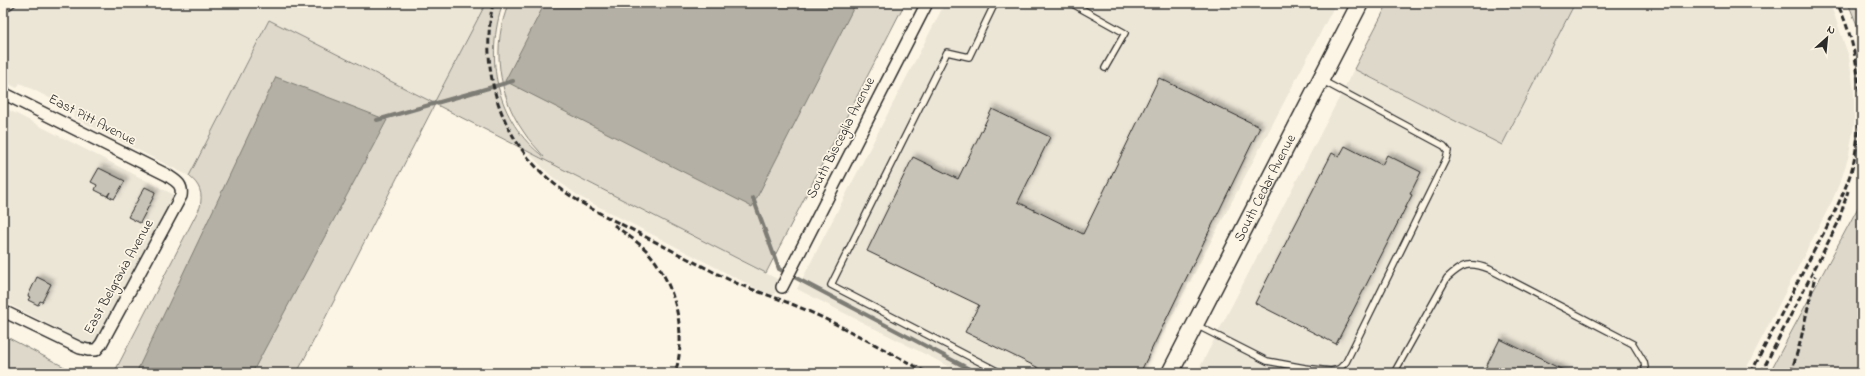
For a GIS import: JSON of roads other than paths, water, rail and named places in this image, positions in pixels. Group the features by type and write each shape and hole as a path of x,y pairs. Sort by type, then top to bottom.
{"main road":[{"name":"South Cedar Avenue","path":"1170,373 1360,3"}],"street":[{"name":"South Bisceglia Avenue","path":"782,287 927,3"},
{"name":"East Pitt Avenue","path":"3,93 167,175"},
{"name":"East Belgravia Avenue","path":"3,311 80,348 96,350 101,344 180,196 182,190 180,184 167,175"}],"lane":[{"path":"3,13 5,9 13,3"},
{"path":"995,3 969,57 947,52 831,284 1001,373"},
{"path":"1071,3 1125,33 1106,68"},
{"path":"1195,324 1267,361 1331,371 1339,369 1346,362 1446,159 1448,151 1444,146 1320,80"},
{"path":"1394,373 1447,278 1458,268 1475,263 1634,344 1644,362 1646,373"}],"waterway":[{"path":"377,120 513,81"},
{"path":"753,198 779,269 977,373"}],"railway":[{"path":"493,3 489,31 489,58 493,84 500,109 511,132 525,154 543,174 565,192 604,216 736,283 787,302 828,320 928,373"},
{"path":"1751,373 1832,216 1852,169 1859,127 1859,84 1852,42 1837,3"},
{"path":"1761,373 1838,223 1848,191"},
{"path":"614,225 648,252 657,264 672,294 679,326 680,342 679,358 675,373"},
{"path":"1791,373 1800,343 1815,276"}]}
